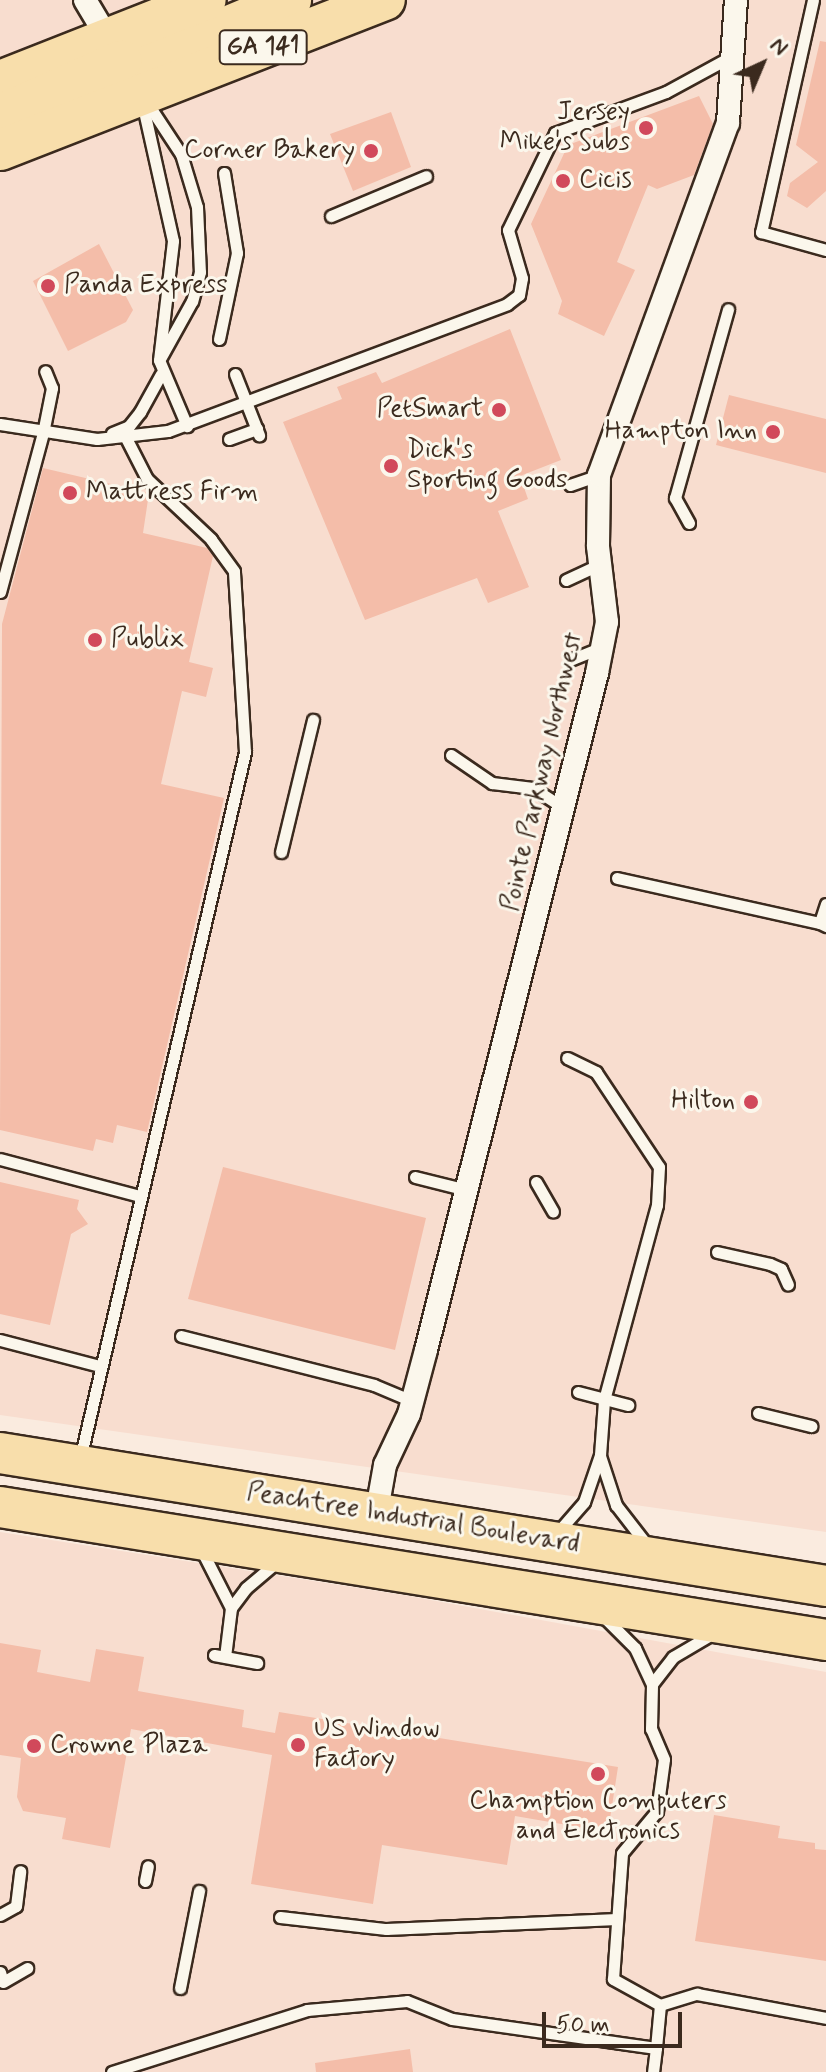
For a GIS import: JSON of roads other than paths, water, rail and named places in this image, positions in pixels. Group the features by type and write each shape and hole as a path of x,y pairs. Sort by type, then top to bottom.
{"highway":[{"name":"GA 141","path":"0,150 124,65 206,0"},
{"path":"0,115 291,0"},
{"name":"GA 141","path":"0,81 124,65 385,0"},
{"name":"Peachtree Industrial Boulevard","path":"0,1453 377,1510 826,1586"},
{"name":"Peachtree Industrial Boulevard","path":"0,1507 826,1640"}],"street":[{"path":"85,0 124,65"},
{"name":"Pointe Parkway Northwest","path":"377,1510 385,1465 412,1401 564,809 602,647 607,622 601,564 599,475 728,123 736,54 736,0"}],"lane":[{"path":"813,0 761,232 826,250"},
{"path":"0,424 97,439 187,426 507,304 519,295 522,278 508,230 555,133 666,92 736,54"},
{"path":"124,65 173,241 159,360 161,374 187,426"},
{"path":"124,65 181,154 197,207 200,272 192,301 159,360"},
{"path":"219,339 237,253 224,173"},
{"path":"331,216 426,176"},
{"path":"689,523 675,498 728,309"},
{"path":"0,592 43,433 52,388 45,371"},
{"path":"97,439 129,426 161,374"},
{"path":"229,439 258,432 235,374"},
{"path":"79,1466 245,752 234,571 211,539 147,479 125,436"},
{"path":"570,485 599,475"},
{"path":"566,580 601,564"},
{"path":"570,660 602,647"},
{"path":"281,852 313,720"},
{"path":"451,755 492,783 533,788 564,809"},
{"path":"617,878 823,925 826,904"},
{"path":"551,1540 584,1502 600,1455 604,1400 657,1205 659,1167 596,1072 567,1058"},
{"path":"0,1159 140,1196"},
{"path":"415,1177 467,1190"},
{"path":"536,1182 553,1211"},
{"path":"717,1252 781,1269 788,1285"},
{"path":"181,1336 374,1385 412,1401"},
{"path":"0,1340 100,1366"},
{"path":"578,1392 628,1405"},
{"path":"758,1413 811,1426"},
{"path":"600,1455 616,1505 658,1558"},
{"path":"187,1537 206,1555 231,1608"},
{"path":"257,1663 220,1656 231,1608 246,1588 291,1553"},
{"path":"576,1602 616,1628 635,1648 652,1684 651,1729 664,1759 657,1811 622,1853 613,1979 660,2005 697,1994 826,2018"},
{"path":"652,1684 673,1657 731,1625"},
{"path":"145,1881 148,1866"},
{"path":"0,1915 16,1906 20,1871"},
{"path":"180,1988 199,1891"},
{"path":"280,1917 386,1929 617,1919"},
{"path":"0,1972 3,1982 27,1968"},
{"path":"112,2072 307,2010 407,2001 452,2019 656,2048"},
{"path":"653,2072 660,2005"}],"place":[{"name":"Jersey Mike's Subs","path":"646,128"},
{"name":"Corner Bakery","path":"371,151"},
{"name":"Cicis","path":"563,181"},
{"name":"Panda Express","path":"48,286"},
{"name":"PetSmart","path":"499,410"},
{"name":"Hampton Inn","path":"773,432"},
{"name":"Dick's Sporting Goods","path":"391,466"},
{"name":"Mattress Firm","path":"70,493"},
{"name":"Publix","path":"95,640"},
{"name":"Hilton","path":"751,1102"},
{"name":"US Window Factory","path":"298,1745"},
{"name":"Crowne Plaza","path":"34,1746"},
{"name":"Chamption Computers and Electronics","path":"598,1774"}]}
